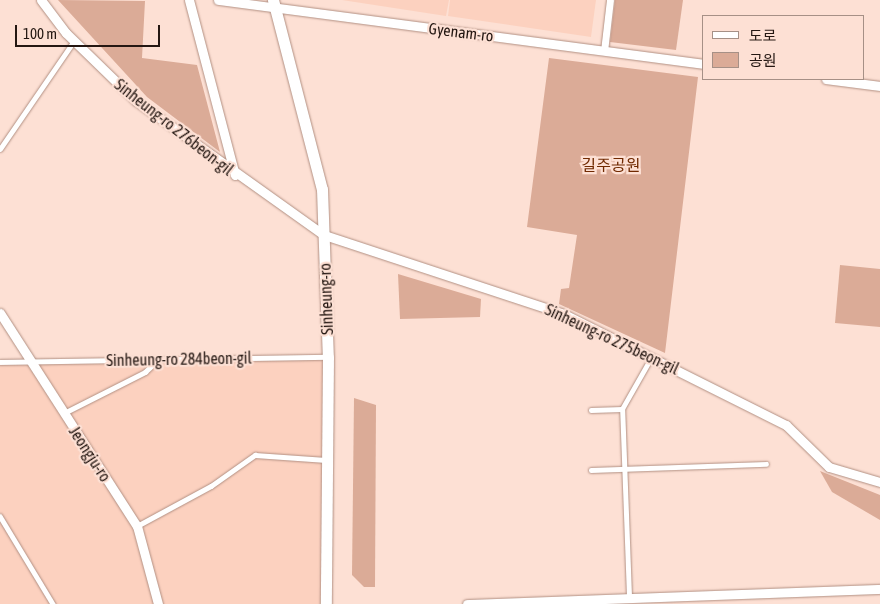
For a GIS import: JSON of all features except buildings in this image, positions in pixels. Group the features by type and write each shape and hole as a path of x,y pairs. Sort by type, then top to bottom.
{"street":[{"name":"Sinheung-ro 276beon-gil","path":"41,0 74,41 136,101 235,175 324,235"},
{"path":"189,0 235,175"},
{"name":"Gyenam-ro","path":"218,0 274,4 702,64"},
{"path":"604,51 610,0"},
{"name":"Sinheung-ro","path":"274,4 322,189 328,357 326,604"},
{"path":"834,80 880,86"},
{"name":"Sinheung-ro 275beon-gil","path":"324,235 564,314 653,355 786,425 829,467 880,482"},
{"name":"Jeongju-ro","path":"0,314 136,526 158,604"},
{"path":"467,604 629,600 880,589"}],"lane":[{"path":"0,149 74,41"},
{"path":"629,600 622,409 653,355"},
{"name":"Sinheung-ro 284beon-gil","path":"0,362 328,357"},
{"path":"64,413 145,372 159,359"},
{"path":"591,410 622,409"},
{"path":"136,526 211,486 255,454 327,460"},
{"path":"591,470 766,464"},
{"path":"0,516 53,604"}],"shaded area":[{"path":"342,0 449,0 446,16"},
{"path":"450,0 596,0 591,37 448,16"},
{"path":"328,357 326,604 0,604 0,363"}],"green space":[{"path":"58,0 145,1 142,58 197,65 220,152 147,97"},
{"path":"615,0 683,0 676,50 610,42"},
{"name":"길주공원","path":"549,58 698,77 665,353 559,304 561,289 569,288 577,235 527,227"},
{"path":"840,265 880,269 880,327 835,323"},
{"path":"398,274 481,299 480,317 400,319"},
{"path":"354,398 376,405 375,587 364,587 352,575"},
{"path":"820,471 880,495 880,520 832,492"}]}
